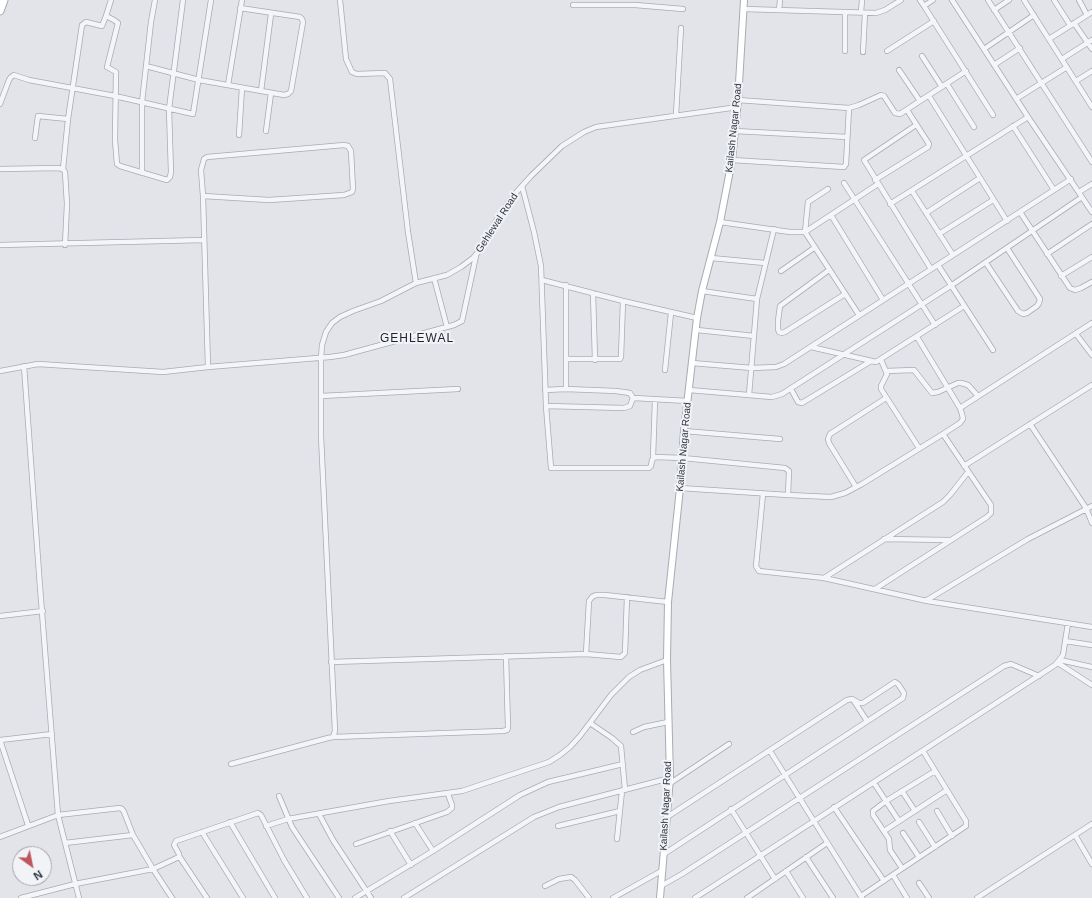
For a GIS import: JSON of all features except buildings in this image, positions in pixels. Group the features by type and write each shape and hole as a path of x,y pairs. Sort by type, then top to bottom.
{"main road":[{"path":"0,11 4,0"}],"street":[{"path":"65,245 67,204 65,172 63,169 72,88 83,23 86,22 102,26 111,0"},
{"path":"142,173 142,102 155,0"},
{"path":"106,16 117,21 118,23 107,66 115,71 117,164 167,180 170,177 169,109 183,0"},
{"path":"0,104 12,75 29,80 115,96 193,114 211,0"},
{"path":"228,85 242,0"},
{"path":"340,0 346,59 352,72 357,74 385,73 390,79 408,232 416,283"},
{"name":"Kailash Nagar Road","path":"660,898 670,781 667,660 668,602 683,458 684,431 697,318 702,291 720,222 732,160 738,104 744,0"},
{"path":"779,10 780,0"},
{"path":"862,0 863,52"},
{"path":"744,8 863,13 880,12 901,0"},
{"path":"920,0 994,115"},
{"path":"924,6 933,0"},
{"path":"952,0 1092,212"},
{"path":"988,0 1092,162"},
{"path":"994,10 1009,0"},
{"path":"1024,0 1092,107"},
{"path":"1054,0 1072,24 1090,41 1092,49"},
{"path":"1079,0 1087,15"},
{"path":"573,5 636,2 683,9"},
{"path":"146,66 199,80 271,93 284,95 288,94 291,91 303,22 300,17 271,14 240,8"},
{"path":"845,12 845,51"},
{"path":"1049,39 1092,12"},
{"path":"261,91 271,14"},
{"path":"984,49 1034,15"},
{"path":"887,51 934,21"},
{"path":"676,115 681,28"},
{"path":"1062,59 1090,41"},
{"path":"994,64 1020,48"},
{"path":"922,56 942,87"},
{"path":"1016,99 1067,67"},
{"path":"899,70 920,101"},
{"path":"1076,81 1092,71"},
{"path":"732,160 844,167 846,164 849,108 860,105 881,95 884,96 897,114 900,114 966,72"},
{"path":"947,84 974,126"},
{"path":"239,135 242,88"},
{"path":"266,132 271,93"},
{"path":"928,96 1007,221"},
{"name":"Gehlewal Road","path":"333,737 335,732 321,436 322,345 326,332 332,323 340,317 381,301 416,283 454,271 473,258 513,196 550,156 562,146 584,132 596,127 738,104 849,108"},
{"path":"720,222 790,232 805,232 854,200 877,182 927,148 929,144 907,110"},
{"path":"35,138 38,116 68,119"},
{"path":"890,204 1028,117"},
{"path":"916,125 864,160 931,269"},
{"path":"1013,126 1054,190"},
{"path":"735,131 847,137"},
{"path":"203,196 269,200 348,194 354,189 351,151 348,146 344,145 207,157 204,159 201,170 208,367"},
{"path":"0,169 63,169"},
{"path":"926,213 980,178"},
{"path":"692,363 752,368 776,367 812,347 1071,179"},
{"path":"844,183 935,325"},
{"path":"689,390 777,396 846,354 986,263 1032,231 1092,184"},
{"path":"522,186 538,249 542,280 545,390 551,468 649,468 653,457 655,400"},
{"path":"828,189 808,202 805,232 859,316"},
{"path":"912,191 953,255"},
{"path":"939,234 993,200"},
{"path":"1020,212 1070,288 1075,290 1092,282"},
{"path":"831,215 883,300"},
{"path":"1047,254 1092,224"},
{"path":"749,395 757,299 774,229"},
{"path":"0,245 65,245 204,240"},
{"path":"781,271 814,248"},
{"path":"986,263 1018,311 1024,314 1027,313 1037,306 1040,299 1008,248"},
{"path":"0,371 38,364 163,372 344,355 460,323 464,317 477,254"},
{"path":"1061,276 1092,257"},
{"path":"711,258 765,264"},
{"path":"938,265 993,350"},
{"path":"829,270 780,306 778,321 779,332 782,334 845,294"},
{"path":"434,278 446,327"},
{"path":"542,280 697,318"},
{"path":"566,285 566,389"},
{"path":"702,291 757,299"},
{"path":"593,293 595,360"},
{"path":"566,359 617,360 621,357 623,301"},
{"path":"812,347 876,362 964,306"},
{"path":"665,370 671,312"},
{"path":"960,408 1092,324"},
{"path":"696,330 754,336"},
{"path":"1076,334 1092,355"},
{"path":"680,488 788,496 831,496 845,493 856,487 943,434 963,419 960,408 917,337"},
{"path":"881,360 886,371 886,377 881,386 886,398 919,448"},
{"path":"790,389 798,402 802,403 871,361"},
{"path":"24,366 58,814 79,898"},
{"path":"886,371 914,370 932,393 938,392 958,383 965,383 978,396"},
{"path":"964,466 1092,385"},
{"path":"321,396 458,389"},
{"path":"545,390 566,389 628,392 633,398"},
{"path":"546,406 624,408 630,406 633,398"},
{"path":"633,398 688,401"},
{"path":"856,487 828,439 830,434 886,398"},
{"path":"1030,424 1086,508 1092,523"},
{"path":"684,431 780,439"},
{"path":"875,589 991,513 990,505 943,434"},
{"path":"653,457 683,458 786,468 789,471 788,496"},
{"path":"824,578 943,502 968,472"},
{"path":"763,494 756,566 757,569 763,572 824,578 927,601 1092,627"},
{"path":"927,601 1028,539 1092,506"},
{"path":"884,539 951,540"},
{"path":"586,654 589,601 592,597 596,595 627,597 668,602"},
{"path":"331,662 586,654 620,657 624,655 627,597"},
{"path":"0,616 42,611"},
{"path":"695,898 1039,676 1059,661 1063,655 1068,623"},
{"path":"1065,641 1092,644"},
{"path":"231,764 333,737 507,730 506,656"},
{"path":"266,826 288,819 414,797 448,794 473,788 548,762 560,756 570,747 611,695 629,677 640,670 667,660"},
{"path":"1059,661 1092,667"},
{"path":"1059,661 1092,686"},
{"path":"661,886 682,874 1004,666 1011,664 1039,676"},
{"path":"664,854 903,698 904,693 895,682 863,703 850,699 847,700 667,817"},
{"path":"854,700 867,721"},
{"path":"633,732 644,727 668,722"},
{"path":"590,723 619,743 621,746 624,791 617,839"},
{"path":"28,825 0,740 52,734"},
{"path":"404,898 534,817 559,807 670,781 729,744"},
{"path":"770,751 861,897 966,826 967,823 923,751"},
{"path":"355,898 433,851 520,795 538,786 623,764"},
{"path":"902,868 890,850 889,839 873,813 875,809 886,801 935,771"},
{"path":"874,783 899,821"},
{"path":"884,831 947,790"},
{"path":"902,791 915,811"},
{"path":"356,844 450,810 452,805 448,794"},
{"path":"279,796 288,819 308,853 339,898"},
{"path":"834,807 884,881"},
{"path":"0,837 58,814 120,808 124,812 133,835 172,898"},
{"path":"732,809 775,879"},
{"path":"558,826 620,811"},
{"path":"937,811 952,836"},
{"path":"206,898 179,856 174,843 258,813 307,898"},
{"path":"319,814 333,840 371,898"},
{"path":"230,822 275,898"},
{"path":"920,822 936,847"},
{"path":"415,823 433,851"},
{"path":"978,898 1092,824"},
{"path":"390,831 410,864"},
{"path":"202,832 243,898"},
{"path":"903,833 919,857"},
{"path":"65,843 133,835"},
{"path":"1075,835 1092,864"},
{"path":"747,898 827,843"},
{"path":"21,898 75,884 153,869 178,859 179,856"},
{"path":"806,857 833,898"},
{"path":"613,898 662,870"},
{"path":"786,871 803,898"},
{"path":"893,875 907,898"},
{"path":"545,886 559,879 571,877 589,898"},
{"path":"919,883 929,898"},
{"path":"44,892 46,898"}],"district":[{"name":"GEHLEWAL","path":"417,339"}]}
